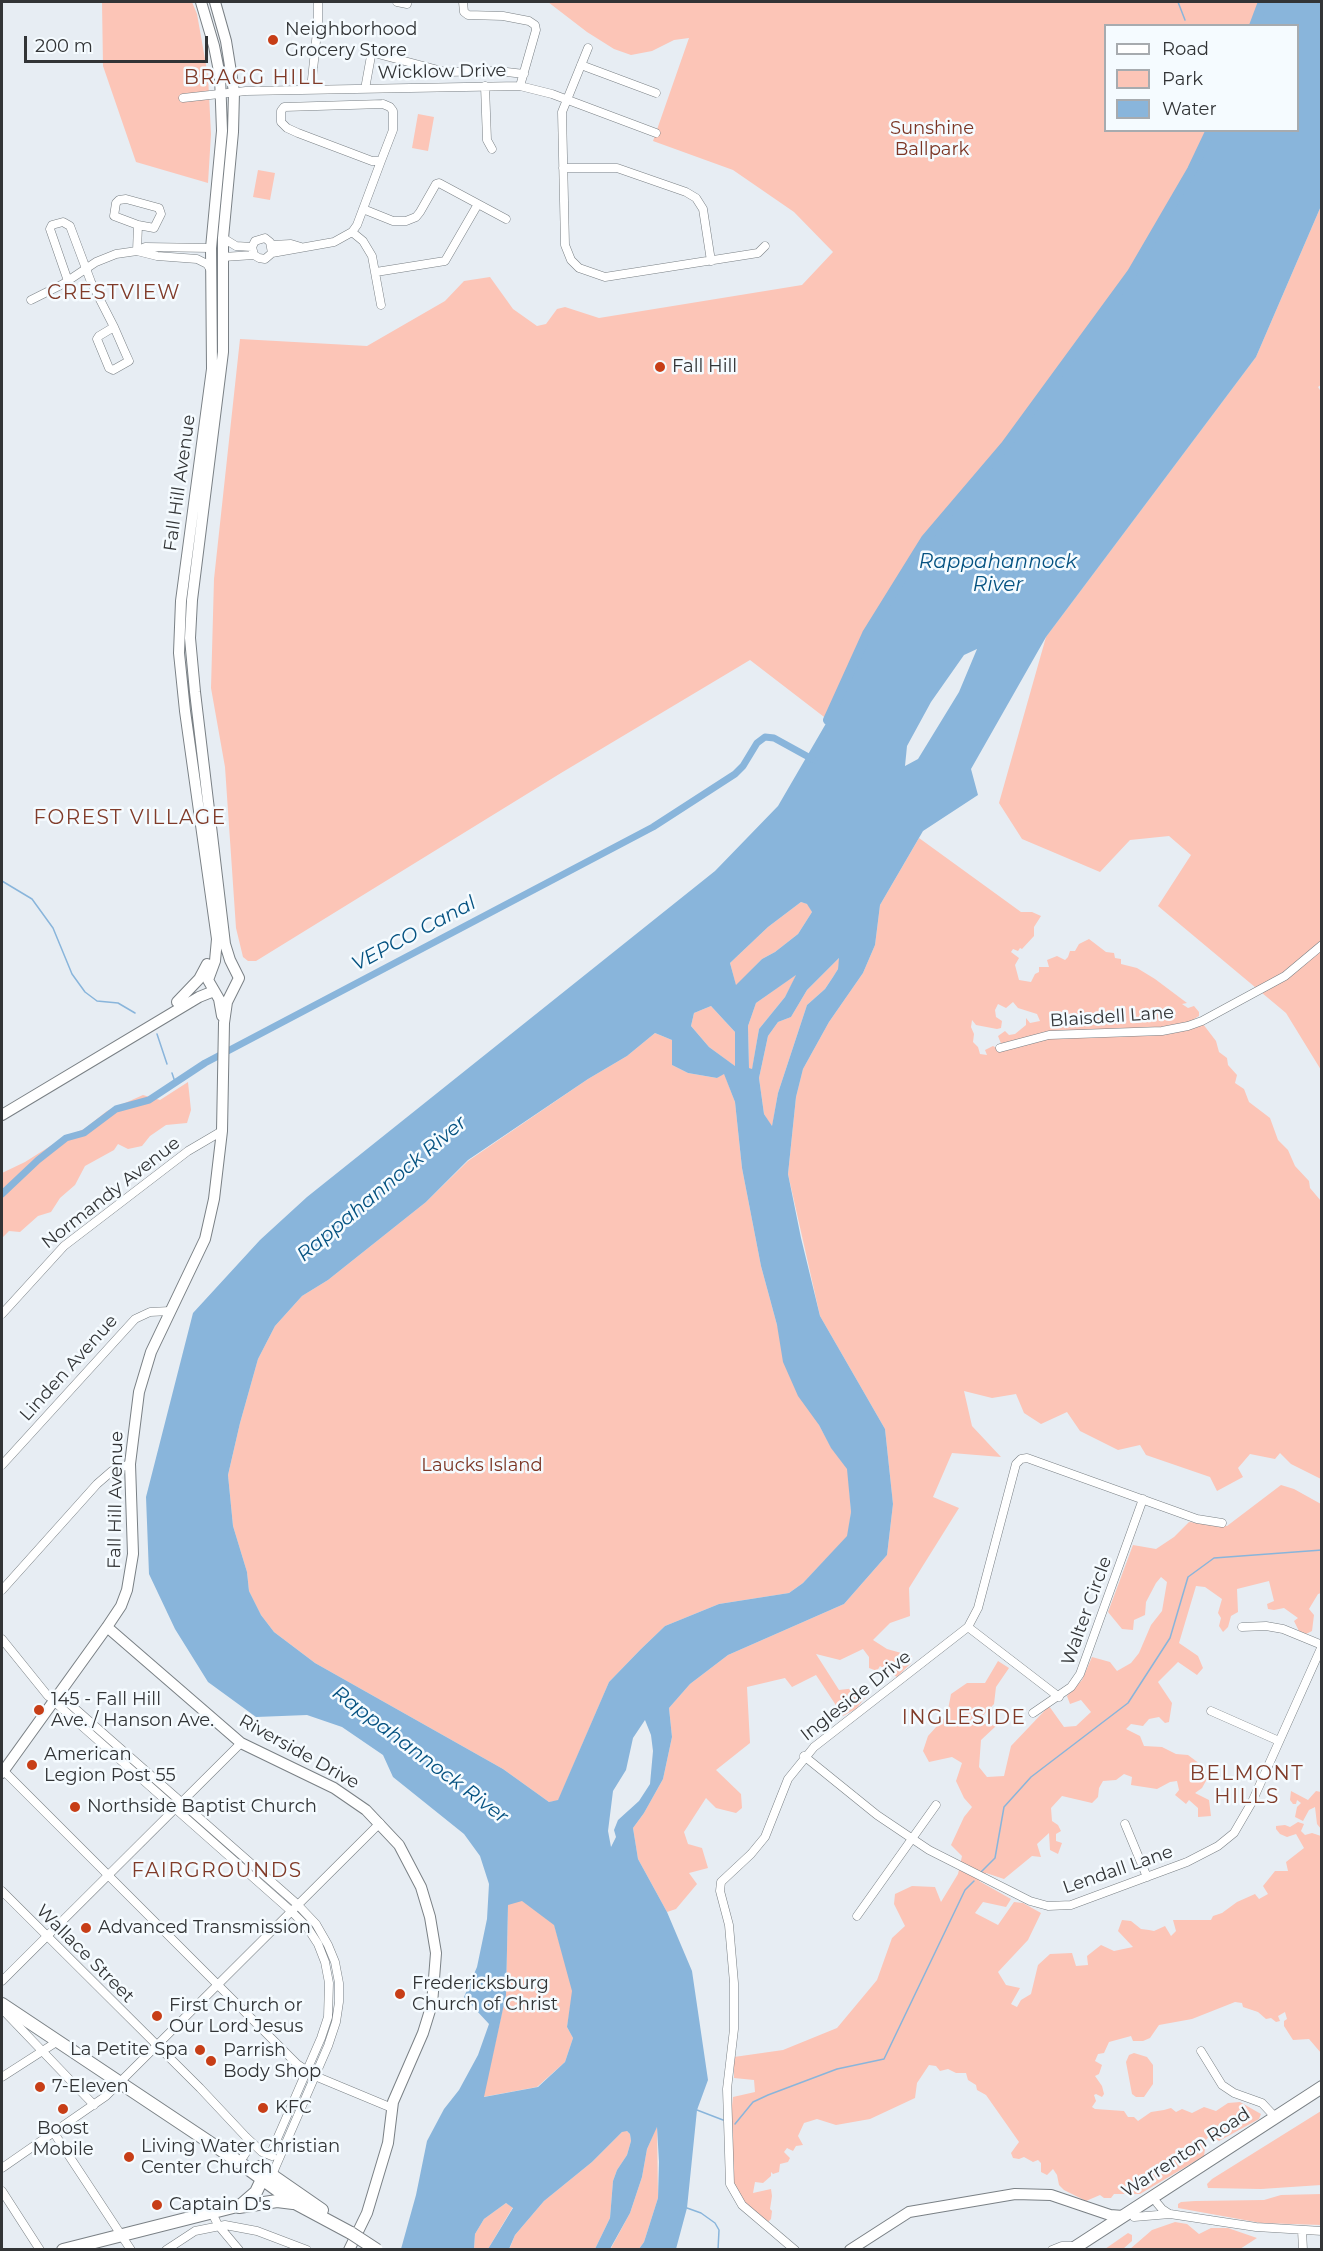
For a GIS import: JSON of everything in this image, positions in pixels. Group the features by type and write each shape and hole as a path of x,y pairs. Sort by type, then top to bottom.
{"main road":[{"name":"Fall Hill Avenue","path":"201,2 214,46 221,94 221,149 211,248 212,369 187,551 179,630 180,671 217,939 217,950 209,984 215,992 224,1026"},
{"name":"Fall Hill Avenue","path":"2,1771 107,1627 121,1606 127,1590 133,1564 130,1464 134,1421 144,1370 198,1256 214,1200 222,1131 224,1026 227,1002 239,978 225,944 190,638 192,600 223,352 223,257 233,132 234,92 226,41 216,2"},
{"path":"211,248 223,257"},
{"path":"177,1002 199,979 210,952 212,939 208,886"},
{"path":"2,1108 197,990 220,964 233,967"},
{"path":"2,1115 199,997 215,992 225,994 234,990"},
{"name":"Riverside Drive","path":"107,1627 241,1743 334,1788 357,1804 380,1823 399,1845 415,1871 429,1910 436,1953 434,1988 427,2020 397,2091 392,2108 388,2143 367,2212 351,2242"},
{"path":"2,2004 194,2132 327,2213 351,2242"},
{"name":"Warrenton Road","path":"1078,2248 1322,2087"},
{"name":"Warrenton Road","path":"1078,2248 1105,2227 1157,2203 1322,2097"},
{"path":"194,2132 221,2143 243,2157 267,2175 296,2203 351,2242 377,2250"},
{"path":"232,2208 252,2196 267,2175"},
{"path":"850,2250 909,2212 1015,2193 1051,2195 1112,2216 1129,2216"},
{"path":"63,2250 232,2208 277,2201 296,2203"},
{"path":"1094,2211 1100,2216 1105,2227"}],"street":[{"path":"311,89 318,2"},
{"path":"397,2 407,4"},
{"path":"463,2 464,12 468,15 503,16 529,21 535,25 536,30 520,86"},
{"path":"588,48 562,114 565,245 571,260 579,268 605,277 758,253 765,246"},
{"path":"365,89 371,56 374,53 446,72 498,70 524,74"},
{"path":"581,65 656,93"},
{"path":"485,86 488,140 492,149"},
{"name":"Wicklow Drive","path":"221,94 311,89 520,86 566,99 656,133"},
{"path":"183,98 221,94"},
{"path":"224,238 236,246 253,251 259,258 265,259 272,249 291,244 302,247 334,242 352,232 363,209 392,135 393,111 390,107 383,104 284,107 281,111 281,122 287,128 372,161 381,161"},
{"path":"563,168 617,168 686,192 696,198 702,209 711,261"},
{"path":"363,209 393,221 406,221 416,217 436,184 439,183 506,219"},
{"path":"126,199 159,208 161,214 154,228 138,225 114,216 116,203 119,200 126,199"},
{"path":"376,272 446,261 478,204"},
{"path":"68,281 50,229 52,225 63,222 70,226 86,269 114,327 129,361 113,370 97,339 114,327"},
{"path":"137,250 138,225"},
{"path":"352,232 368,249 376,272 381,305"},
{"path":"253,251 255,241 261,238 268,240 272,249"},
{"path":"31,300 68,281 105,257 145,247 211,248"},
{"path":"137,250 157,256 198,259 207,264 211,271"},
{"path":"223,257 253,251"},
{"name":"Blaisdell Lane","path":"1000,1048 1049,1035 1176,1029 1202,1021 1285,976 1322,945"},
{"name":"Normandy Avenue","path":"2,1314 64,1246 188,1151 222,1131"},
{"name":"Linden Avenue","path":"2,1465 135,1319 150,1312 170,1311"},
{"name":"Ingleside Drive","path":"795,2250 742,2205 730,2184 727,2089 734,2029 734,1983 729,1925 720,1887 723,1880 751,1854 765,1837 785,1786 804,1756 846,1720 968,1627 978,1608 1016,1464 1021,1459 1027,1458 1197,1519 1222,1523"},
{"path":"2,1590 97,1484 112,1470 130,1464"},
{"name":"Walter Circle","path":"1033,1713 1059,1697 1071,1687 1080,1674 1143,1499"},
{"path":"1242,1627 1266,1626 1283,1629 1322,1645"},
{"path":"968,1627 1059,1697"},
{"path":"2,1639 48,1696 174,1808 316,1924 326,1940 335,1962 339,1983 336,2022 280,2157 267,2175"},
{"name":"Lendall Lane","path":"804,1756 912,1840 1013,1894 1048,1906 1082,1903 1203,1854 1234,1833 1244,1818 1322,1645"},
{"path":"55,1700 63,1698 181,1801 294,1907 318,1944 325,1962 329,1983 326,2024 270,2155"},
{"path":"1211,1712 1279,1741"},
{"path":"2,1981 241,1743"},
{"path":"2,1771 306,2072 392,2108"},
{"path":"857,1916 936,1805"},
{"path":"2,2168 94,2105 121,2082 380,1823"},
{"path":"1125,1824 1147,1877"},
{"name":"Wallace Street","path":"2,1891 252,2143 270,2155 280,2157"},
{"path":"2,2009 94,2105"},
{"path":"2,2077 58,2041"},
{"path":"1201,2051 1221,2085 1234,2093 1262,2103 1275,2117"},
{"path":"54,2133 131,2250"},
{"path":"243,2157 252,2143"},
{"path":"2,2191 40,2250"},
{"path":"1157,2203 1161,2209 1170,2214"},
{"path":"212,2213 218,2225 239,2250"},
{"path":"1129,2216 1170,2214 1256,2227 1322,2231"},
{"path":"181,2220 183,2238"},
{"path":"166,2250 195,2231 218,2225 257,2231 307,2250"},
{"path":"1302,2230 1303,2250"},
{"path":"1052,2250 1062,2246 1078,2248"}],"green space":[{"path":"102,2 192,2 197,14 208,76 211,134 208,183 136,162 103,66"},
{"name":"Sunshine Ballpark","path":"548,2 1263,2 1254,24 1104,24 1104,132 1211,132 1192,170 1132,273 1006,445 926,539 867,634 828,720 750,660 561,773 256,961 248,961 243,957 236,928 225,767 211,688 214,579 240,339 367,346 445,301 464,281 490,277 513,309 537,326 546,324 557,309 565,307 599,318 802,285 833,252 794,212 733,170 653,141 689,38 674,40 652,51 631,55 614,49 587,32"},
{"path":"418,114 434,117 428,151 412,148"},
{"path":"258,170 275,173 270,200 253,197"},
{"path":"1321,206 1322,384 1318,387 1322,393 1321,1070 1286,1013 1158,906 1191,855 1169,836 1130,840 1100,872 1022,839 999,803 1046,637 1256,357"},
{"path":"919,838 1021,912 1032,912 1041,916 1034,927 1034,936 1022,949 1018,951 1013,949 1011,952 1019,958 1015,965 1019,980 1031,982 1035,974 1039,972 1039,967 1049,967 1047,960 1057,956 1065,960 1070,951 1075,951 1079,944 1089,939 1106,952 1114,953 1115,958 1121,959 1121,964 1137,968 1155,979 1187,1003 1182,1004 1188,1008 1194,1006 1199,1012 1199,1016 1194,1021 1176,1028 1051,1033 1002,1046 998,1036 1005,1031 1009,1035 1015,1034 1026,1025 1026,1018 1030,1023 1040,1021 1037,1014 1018,1008 1013,1002 1006,1008 998,1004 995,1010 996,1017 1002,1021 1001,1028 976,1025 972,1020 973,1042 980,1054 987,1055 985,1050 993,1046 999,1049 1050,1036 1172,1032 1203,1024 1216,1041 1219,1052 1227,1058 1228,1065 1237,1075 1235,1083 1244,1089 1249,1102 1270,1118 1278,1140 1288,1150 1295,1166 1309,1181 1310,1188 1321,1201 1321,1479 1291,1464 1280,1453 1275,1459 1250,1454 1238,1468 1243,1477 1217,1491 1210,1477 1146,1455 1140,1445 1118,1450 1080,1431 1067,1412 1041,1424 1024,1413 1016,1394 992,1398 964,1391 972,1426 1001,1457 952,1453 933,1497 959,1508 909,1588 910,1616 890,1623 873,1640 887,1649 912,1656 911,1663 897,1677 880,1666 877,1671 869,1668 869,1657 863,1649 840,1660 816,1654 839,1690 856,1688 869,1693 856,1709 843,1716 816,1675 792,1687 785,1678 747,1687 750,1743 716,1770 741,1794 742,1808 736,1813 716,1808 706,1798 684,1832 688,1844 702,1848 708,1868 689,1873 697,1884 676,1909 667,1912 638,1859 633,1828 663,1779 672,1737 669,1708 690,1684 728,1655 844,1604 887,1555 893,1504 885,1429 820,1316 788,1174 796,1097 803,1069 829,1022 863,973 875,945 880,905"},
{"path":"801,902 808,904 812,912 798,934 762,959 736,986 730,963 768,927"},
{"path":"840,957 838,969 825,989 807,1005 778,1093 772,1127 764,1114 759,1078 768,1036 778,1022 791,1017 807,990"},
{"path":"797,974 785,997 759,1029 752,1070 749,1068 748,1026 756,1003"},
{"path":"711,1006 735,1032 736,1067 709,1047 691,1026 694,1013"},
{"name":"Laucks Island","path":"655,1033 672,1040 672,1065 688,1073 717,1078 724,1073 735,1102 742,1168 761,1266 777,1325 819,1425 831,1447 848,1469 851,1512 848,1536 803,1583 789,1593 719,1604 665,1626 609,1682 558,1801 549,1802 503,1769 315,1663 274,1632 261,1615 249,1591 247,1572 233,1526 228,1475 258,1359 275,1326 302,1296 328,1280 426,1202 468,1161 588,1079 627,1056"},
{"path":"188,1082 191,1110 187,1123 166,1125 150,1136 142,1146 128,1149 118,1144 114,1150 85,1166 75,1185 60,1198 51,1212 38,1216 20,1232 9,1231 2,1238 2,1173 25,1162 63,1138 84,1129 107,1111 143,1095 160,1100"},
{"path":"1281,1485 1294,1489 1321,1504 1321,1593 1309,1609 1314,1615 1312,1631 1306,1634 1299,1631 1294,1621 1298,1618 1284,1608 1268,1609 1267,1604 1274,1601 1269,1581 1237,1589 1238,1612 1231,1616 1228,1627 1223,1632 1219,1626 1221,1618 1218,1613 1222,1599 1205,1587 1196,1586 1179,1643 1198,1656 1203,1668 1197,1675 1178,1662 1158,1682 1172,1703 1169,1722 1165,1723 1159,1717 1149,1719 1143,1726 1131,1724 1126,1729 1140,1736 1144,1746 1162,1747 1176,1754 1188,1755 1200,1764 1199,1769 1204,1771 1207,1779 1202,1788 1195,1793 1209,1800 1211,1816 1198,1817 1198,1808 1189,1800 1186,1804 1175,1795 1179,1790 1177,1781 1157,1789 1131,1785 1132,1777 1124,1774 1116,1780 1103,1781 1098,1797 1092,1803 1062,1796 1051,1808 1052,1821 1061,1831 1056,1834 1056,1841 1062,1843 1058,1854 1050,1850 1049,1833 1037,1844 1041,1857 1032,1856 1004,1879 986,1873 979,1881 1011,1899 1006,1907 983,1902 975,1913 998,1925 1014,1902 1023,1903 1041,1913 1028,1940 998,1972 1006,1985 1020,1988 1011,2004 1017,2007 1021,2000 1031,1994 1038,1965 1050,1954 1072,1953 1076,1966 1088,1965 1087,1956 1101,1945 1114,1951 1133,1947 1118,1931 1122,1920 1131,1921 1141,1929 1154,1931 1165,1926 1171,1936 1176,1931 1173,1920 1211,1920 1213,1916 1222,1913 1237,1902 1255,1894 1259,1899 1268,1894 1263,1886 1275,1871 1288,1871 1286,1862 1304,1848 1296,1834 1287,1837 1280,1834 1276,1826 1290,1827 1298,1822 1304,1824 1301,1831 1305,1835 1312,1833 1321,1836 1321,2053 1309,2039 1293,2040 1284,2026 1284,2021 1287,2019 1285,2012 1278,2016 1280,2021 1276,2022 1243,2007 1242,2003 1235,2002 1192,2019 1159,2025 1150,2038 1143,2041 1133,2041 1131,2036 1109,2042 1104,2053 1098,2054 1095,2061 1102,2065 1099,2074 1095,2076 1104,2094 1102,2097 1094,2095 1096,2101 1092,2107 1095,2109 1124,2111 1128,2117 1134,2117 1138,2121 1151,2112 1171,2108 1176,2112 1182,2109 1192,2113 1204,2107 1216,2111 1228,2103 1240,2102 1261,2114 1259,2119 1219,2141 1210,2135 1202,2145 1205,2149 1204,2156 1140,2194 1114,2194 1111,2198 1104,2198 1100,2195 1086,2201 1064,2190 1059,2185 1053,2169 1047,2175 1041,2172 1041,2163 1038,2160 1033,2162 1024,2157 1013,2158 1011,2153 1019,2142 986,2095 977,2090 976,2085 968,2080 966,2073 956,2073 948,2069 940,2071 936,2066 929,2065 917,2083 915,2098 870,2119 836,2125 817,2119 804,2123 798,2136 803,2145 796,2146 793,2151 787,2148 784,2152 790,2158 788,2162 780,2164 779,2172 773,2174 771,2172 771,2176 763,2183 755,2182 753,2193 771,2189 770,2209 772,2211 771,2219 767,2223 739,2198 734,2183 731,2114 733,2097 755,2092 754,2080 734,2078 734,2057 783,2050 837,2028 877,1980 892,1938 905,1926 894,1904 895,1894 912,1886 935,1887 941,1902 958,1874 962,1856 951,1845 964,1817 972,1807 964,1798 956,1781 962,1763 952,1757 929,1762 923,1751 928,1736 947,1715 951,1694 967,1683 985,1683 998,1661 1009,1668 996,1687 994,1704 977,1722 996,1726 981,1740 979,1767 987,1777 1004,1776 1011,1746 1049,1706 1064,1727 1076,1726 1091,1712 1081,1700 1070,1704 1067,1696 1082,1680 1092,1657 1110,1662 1117,1671 1131,1663 1139,1653 1151,1625 1162,1611 1167,1582 1161,1577 1156,1583 1146,1602 1145,1615 1134,1620 1133,1630 1122,1629 1108,1612 1133,1545 1156,1549 1174,1537 1189,1522 1227,1526"},
{"path":"1291,1791 1308,1800 1316,1791 1321,1792 1321,1829 1317,1824 1315,1807 1309,1810 1303,1821 1295,1817 1297,1807 1301,1803 1297,1800 1296,1804 1293,1804 1290,1800"},
{"path":"522,1900 554,1924 573,1991 567,2027 573,2038 565,2062 537,2087 483,2097 506,1995 508,1904"},
{"path":"1134,2053 1147,2057 1153,2065 1153,2084 1144,2097 1136,2097 1132,2094 1126,2062 1129,2055"},
{"path":"1321,2111 1321,2185 1261,2189 1208,2188 1207,2184 1212,2179"},
{"path":"657,2126 658,2198 644,2242 639,2249 610,2250 630,2213 642,2177 647,2149"},
{"path":"623,2131 630,2134 631,2141 627,2155 613,2181 610,2218 595,2249 509,2250 515,2235 544,2201 592,2162"},
{"path":"1321,2194 1321,2225 1261,2223 1178,2208 1181,2202 1264,2200 1281,2195"},
{"path":"506,2203 513,2207 488,2249 474,2250 475,2234 484,2219"},
{"path":"1175,2222 1187,2224 1199,2234 1211,2228 1228,2228 1257,2238 1240,2249 1130,2249 1152,2230"},
{"path":"1128,2233 1132,2235 1132,2241 1123,2249 1105,2249"}],"water":[{"name":"Rappahannock River","path":"1263,2 1321,2 1321,206 1256,357 1046,637 971,769 978,795 923,831 880,905 875,945 863,973 829,1022 803,1069 796,1097 788,1174 801,1238 820,1316 885,1429 893,1504 887,1555 844,1604 728,1655 690,1684 669,1708 672,1737 663,1779 633,1828 638,1859 667,1912 692,1971 708,2080 697,2110 687,2208 676,2249 639,2249 644,2242 658,2198 657,2127 647,2149 642,2177 630,2213 610,2249 595,2249 610,2218 613,2181 627,2155 631,2141 627,2131 622,2132 592,2162 544,2201 515,2235 509,2249 488,2249 513,2208 506,2203 484,2219 475,2234 474,2249 401,2249 416,2195 427,2141 478,2055 489,2024 464,1997 477,1967 487,1919 489,1884 480,1856 464,1834 393,1777 383,1755 342,1727 307,1715 256,1717 208,1682 175,1629 149,1574 146,1497 193,1313 260,1240 307,1197 715,871 778,806 828,720 867,634 926,539 1006,445 1132,273 1192,170 1211,132 1299,132 1299,24 1254,24","holes":["977,649 959,692 918,759 905,766 907,746 931,702 964,655","801,902 807,904 812,912 798,934 762,959 736,985 730,963 768,927","839,958 838,969 825,989 807,1005 778,1093 772,1126 764,1114 759,1078 768,1036 778,1022 791,1017 807,990","796,975 785,997 759,1029 752,1069 749,1068 748,1026 756,1003","711,1006 735,1032 735,1066 709,1047 691,1026 694,1013","655,1033 672,1040 672,1065 688,1073 717,1078 724,1074 735,1102 742,1168 783,1362 798,1396 847,1469 851,1512 847,1536 803,1583 789,1593 719,1604 665,1626 641,1649 609,1682 558,1800 549,1802 503,1769 315,1663 274,1632 261,1615 249,1591 247,1572 233,1526 228,1475 258,1359 275,1326 302,1296 328,1280 426,1202 468,1160 588,1079 627,1056","645,1720 651,1735 653,1751 650,1784 639,1801 618,1820 614,1830 616,1837 611,1847 608,1831 613,1791 626,1770 633,1738","522,1901 554,1925 572,1991 567,2027 573,2038 565,2062 538,2087 484,2097 506,1995 508,1905"]}],"waterway":[{"path":"1178,2 1185,20"},
{"path":"1255,24 1263,2"},
{"path":"828,720 867,634 926,539 1006,445 1132,273 1192,170 1210,132"},
{"name":"VEPCO Canal","path":"2,1194 38,1160 66,1138 84,1133 116,1109 149,1100 205,1063 653,827 735,774 743,766 757,743 765,737 774,738 814,760"},
{"path":"2,881 32,899 53,928 72,974 85,992 97,1001 118,1003 135,1013"},
{"path":"157,1034 167,1064"},
{"path":"172,1073 175,1082"},
{"path":"981,1872 995,1858 1004,1807 1031,1777 1128,1703 1170,1638 1188,1577 1214,1558 1322,1550"},
{"path":"735,2124 753,2102 768,2095 837,2069 884,2059 965,1890 974,1881"},
{"path":"697,2110 723,2120"},
{"path":"687,2208 701,2213 715,2223 719,2230 718,2250"}],"place":[{"name":"Neighborhood Grocery Store","path":"273,40"},
{"name":"Fall Hill","path":"660,367"},
{"name":"145 - Fall Hill Ave. / Hanson Ave.","path":"39,1710"},
{"name":"American Legion Post 55","path":"32,1765"},
{"name":"Northside Baptist Church","path":"75,1807"},
{"name":"Advanced Transmission","path":"86,1928"},
{"name":"Fredericksburg Church of Christ","path":"400,1994"},
{"name":"First Church or Our Lord Jesus","path":"157,2016"},
{"name":"La Petite Spa","path":"200,2050"},
{"name":"Parrish Body Shop","path":"211,2061"},
{"name":"7-Eleven","path":"40,2087"},
{"name":"KFC","path":"263,2108"},
{"name":"Boost Mobile","path":"63,2109"},
{"name":"Living Water Christian Center Church","path":"129,2157"},
{"name":"Captain D's","path":"157,2205"}],"district":[{"name":"BRAGG HILL","path":"254,78"},
{"name":"CRESTVIEW","path":"114,293"},
{"name":"FOREST VILLAGE","path":"130,818"},
{"name":"INGLESIDE","path":"964,1718"},
{"name":"BELMONT HILLS","path":"1247,1786"},
{"name":"FAIRGROUNDS","path":"217,1871"}]}
